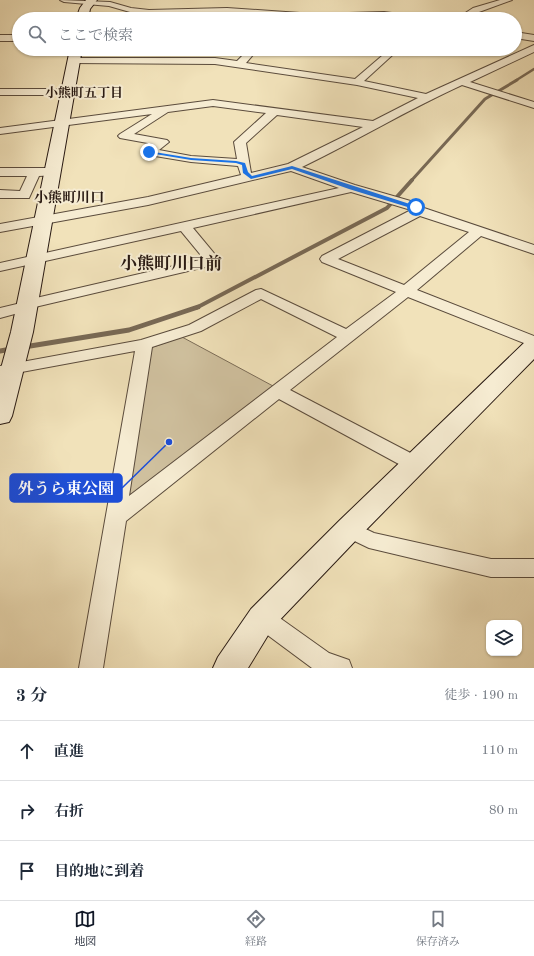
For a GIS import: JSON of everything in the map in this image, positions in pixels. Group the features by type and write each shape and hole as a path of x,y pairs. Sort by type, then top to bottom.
{"street":[{"path":"64,0 91,1 110,4 130,10 162,8 227,10 242,12"},
{"path":"227,10 230,0"},
{"path":"472,12 508,0"},
{"path":"84,12 85,8 91,1"},
{"path":"353,12 372,12"},
{"path":"522,36 534,38"},
{"path":"0,38 12,38"},
{"path":"522,54 534,48"},
{"path":"0,416 10,367 22,332 28,305 75,56"},
{"path":"119,56 163,57 239,64 357,82 427,97"},
{"path":"239,64 247,56"},
{"path":"357,82 387,56"},
{"path":"0,228 148,201 251,178 292,167 324,152 427,97 517,56"},
{"path":"461,82 534,105"},
{"path":"0,92 68,92"},
{"path":"0,131 213,103 375,125"},
{"path":"168,109 124,136 163,142 149,152 191,159 236,162 244,164"},
{"path":"251,178 246,173 240,142 275,112"},
{"path":"292,167 351,188 378,195 534,250"},
{"path":"0,172 53,172"},
{"path":"0,194 25,195 35,172"},
{"path":"0,267 185,227 340,192 351,188"},
{"path":"230,668 262,618 349,529 533,347 406,291 327,259 414,208"},
{"path":"0,313 213,261 185,227"},
{"path":"116,517 406,291 479,231"},
{"path":"10,367 144,344 195,328 261,294 348,336"},
{"path":"91,668 144,344"},
{"path":"277,391 415,464"},
{"path":"349,529 369,540 491,568 534,568"},
{"path":"262,618 321,661 340,668"}],"shaded area":[{"path":"182,337 273,386 128,499 150,348"}],"waterway":[{"path":"515,81 534,69"},
{"path":"411,181 485,99 517,80"},
{"path":"198,307 387,208 412,180"},
{"path":"24,347 129,330 198,307"},
{"path":"0,351 11,349"}],"place":[{"name":"外うら東公園","path":"169,442"}],"district":[{"name":"小熊町五丁目","path":"84,92"},
{"name":"小熊町川口","path":"69,197"},
{"name":"小熊町川口前","path":"171,263"}],"route":[{"path":"149,152 191,159 236,162 244,164 246,173 251,178 292,167 351,188 416,207"}]}
